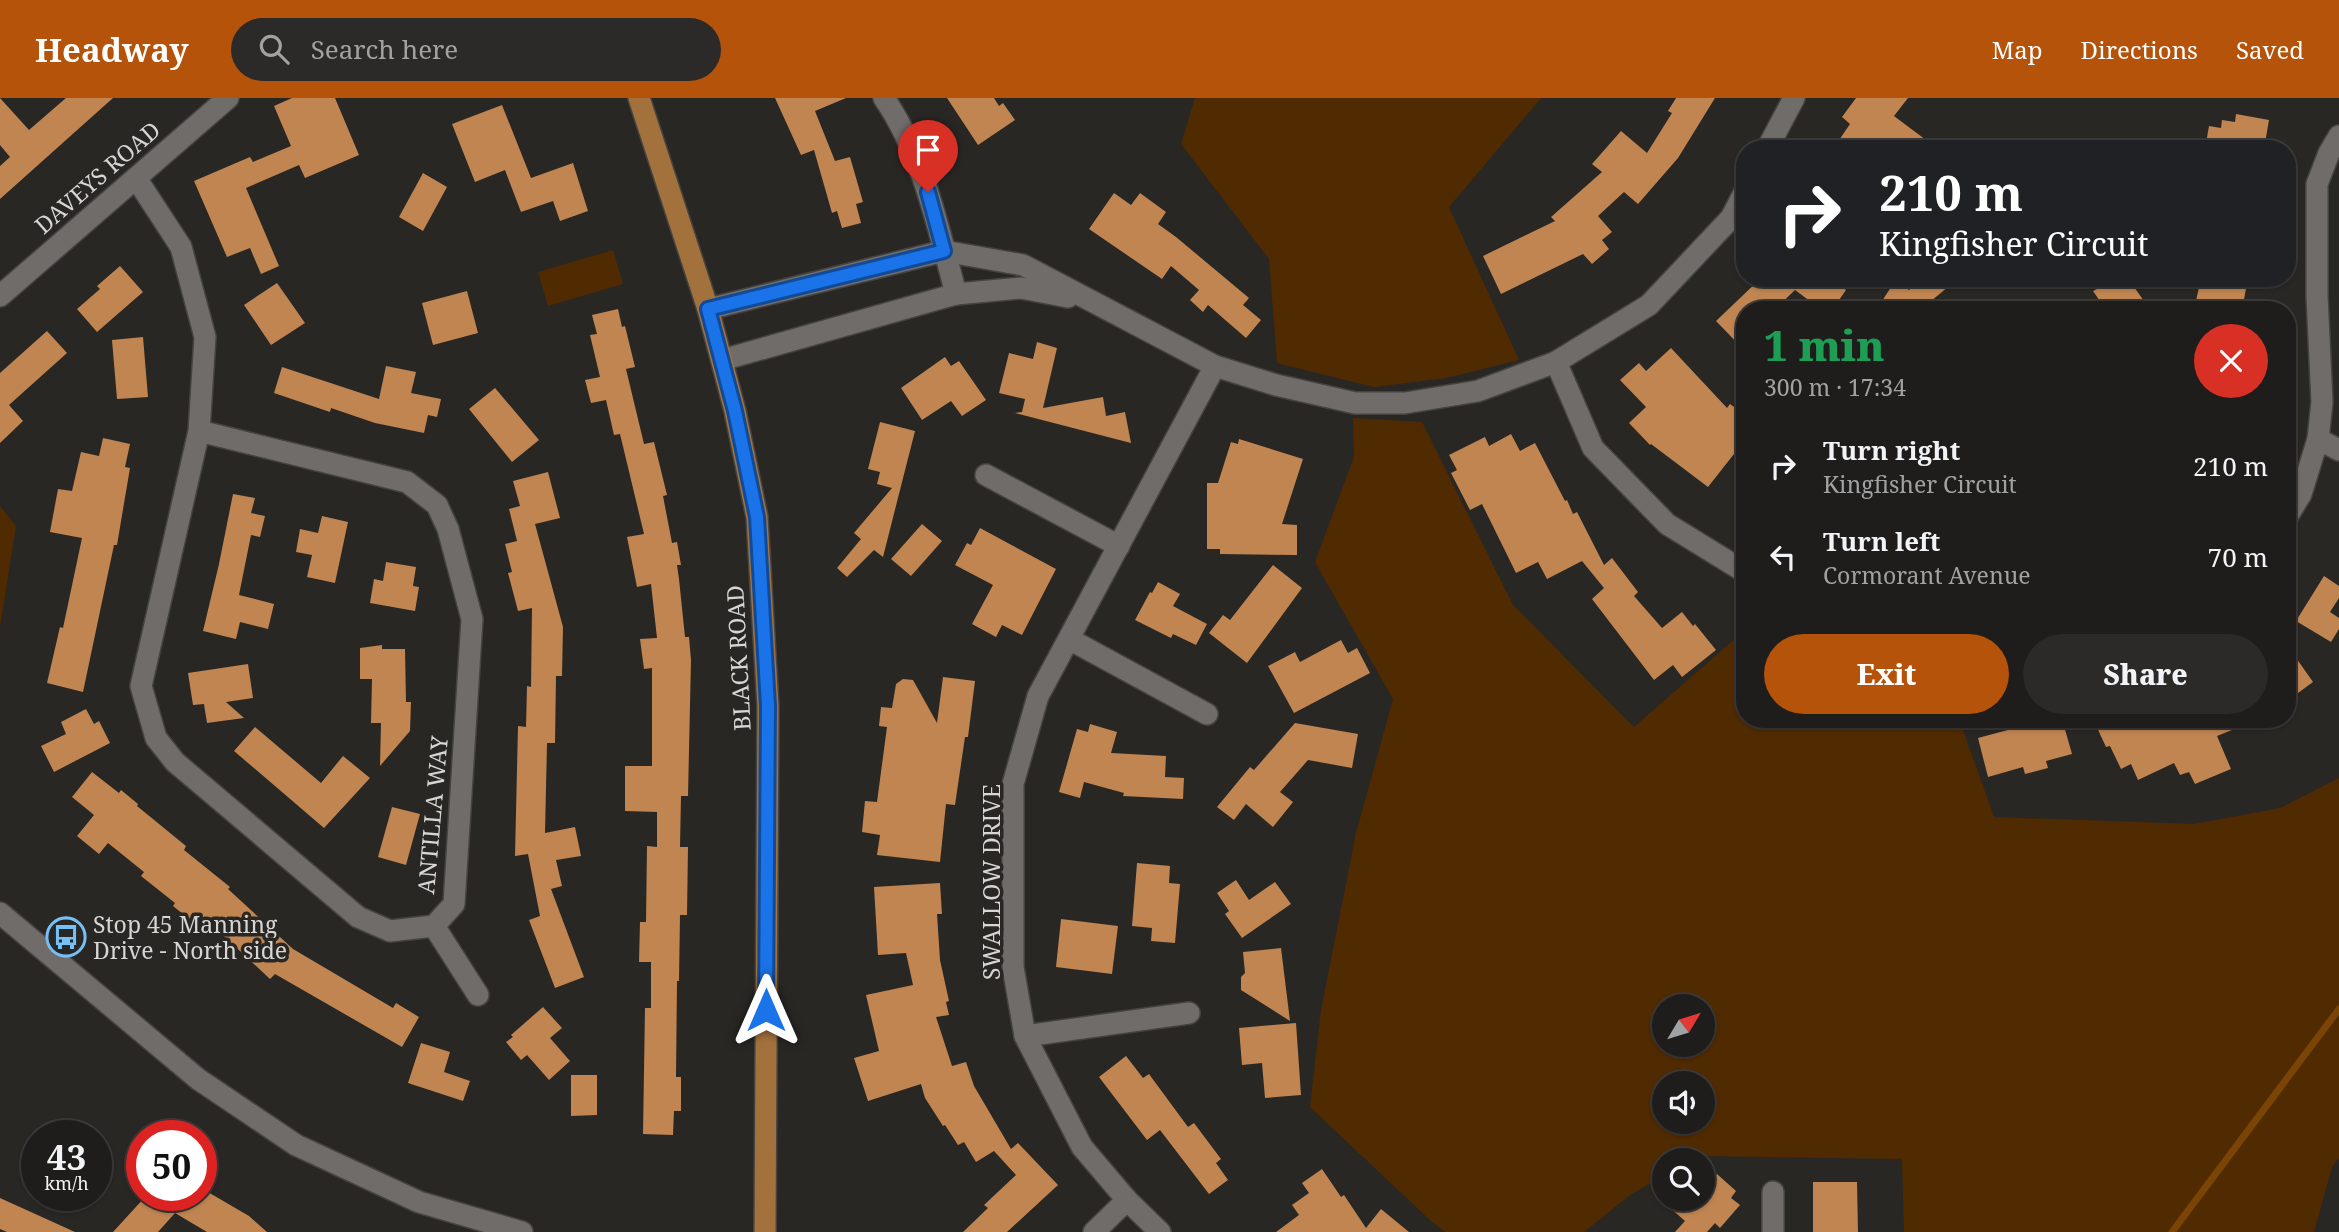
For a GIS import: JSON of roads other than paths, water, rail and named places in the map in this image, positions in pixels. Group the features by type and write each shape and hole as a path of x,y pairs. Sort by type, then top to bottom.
{"main road":[{"name":"BLACK ROAD","path":"639,98 708,309 735,411 757,517 768,706 765,1232"}],"street":[{"name":"DAVEYS ROAD","path":"0,296 228,98"},
{"path":"884,98 901,122 928,192 956,294"},
{"path":"1772,140 1794,98"},
{"path":"2296,502 2301,494 2318,439 2322,402 2317,296 2317,184 2336,149"},
{"name":"ANTILLA WAY","path":"136,178 181,247 205,337 199,431 141,686 156,738 175,762 358,917 390,931 434,926 454,904 472,620 448,529 438,505 407,482 199,431"},
{"path":"708,309 944,251 1023,265 1215,366 1276,385 1355,403 1405,403 1478,391 1556,362 1648,305 1731,218 1736,208"},
{"path":"722,360 956,294 1021,288 1091,301"},
{"path":"1556,362 1593,448 1667,524 1736,566"},
{"name":"SWALLOW DRIVE","path":"1160,1232 1127,1200 1083,1147 1026,1035 1013,967 1013,784 1038,696 1215,366"},
{"path":"2318,439 2339,450"},
{"path":"986,475 1119,546"},
{"path":"1069,639 1207,714"},
{"path":"0,912 198,1079 296,1145 419,1202 522,1232"},
{"path":"434,926 478,995"},
{"path":"1026,1035 1189,1013"},
{"path":"1773,1192 1773,1232"},
{"path":"1094,1232 1127,1200"}],"waterway":[{"path":"2172,1232 2339,1009"}],"place":[{"name":"Stop 45 Manning Drive - North side","path":"66,937"}]}
